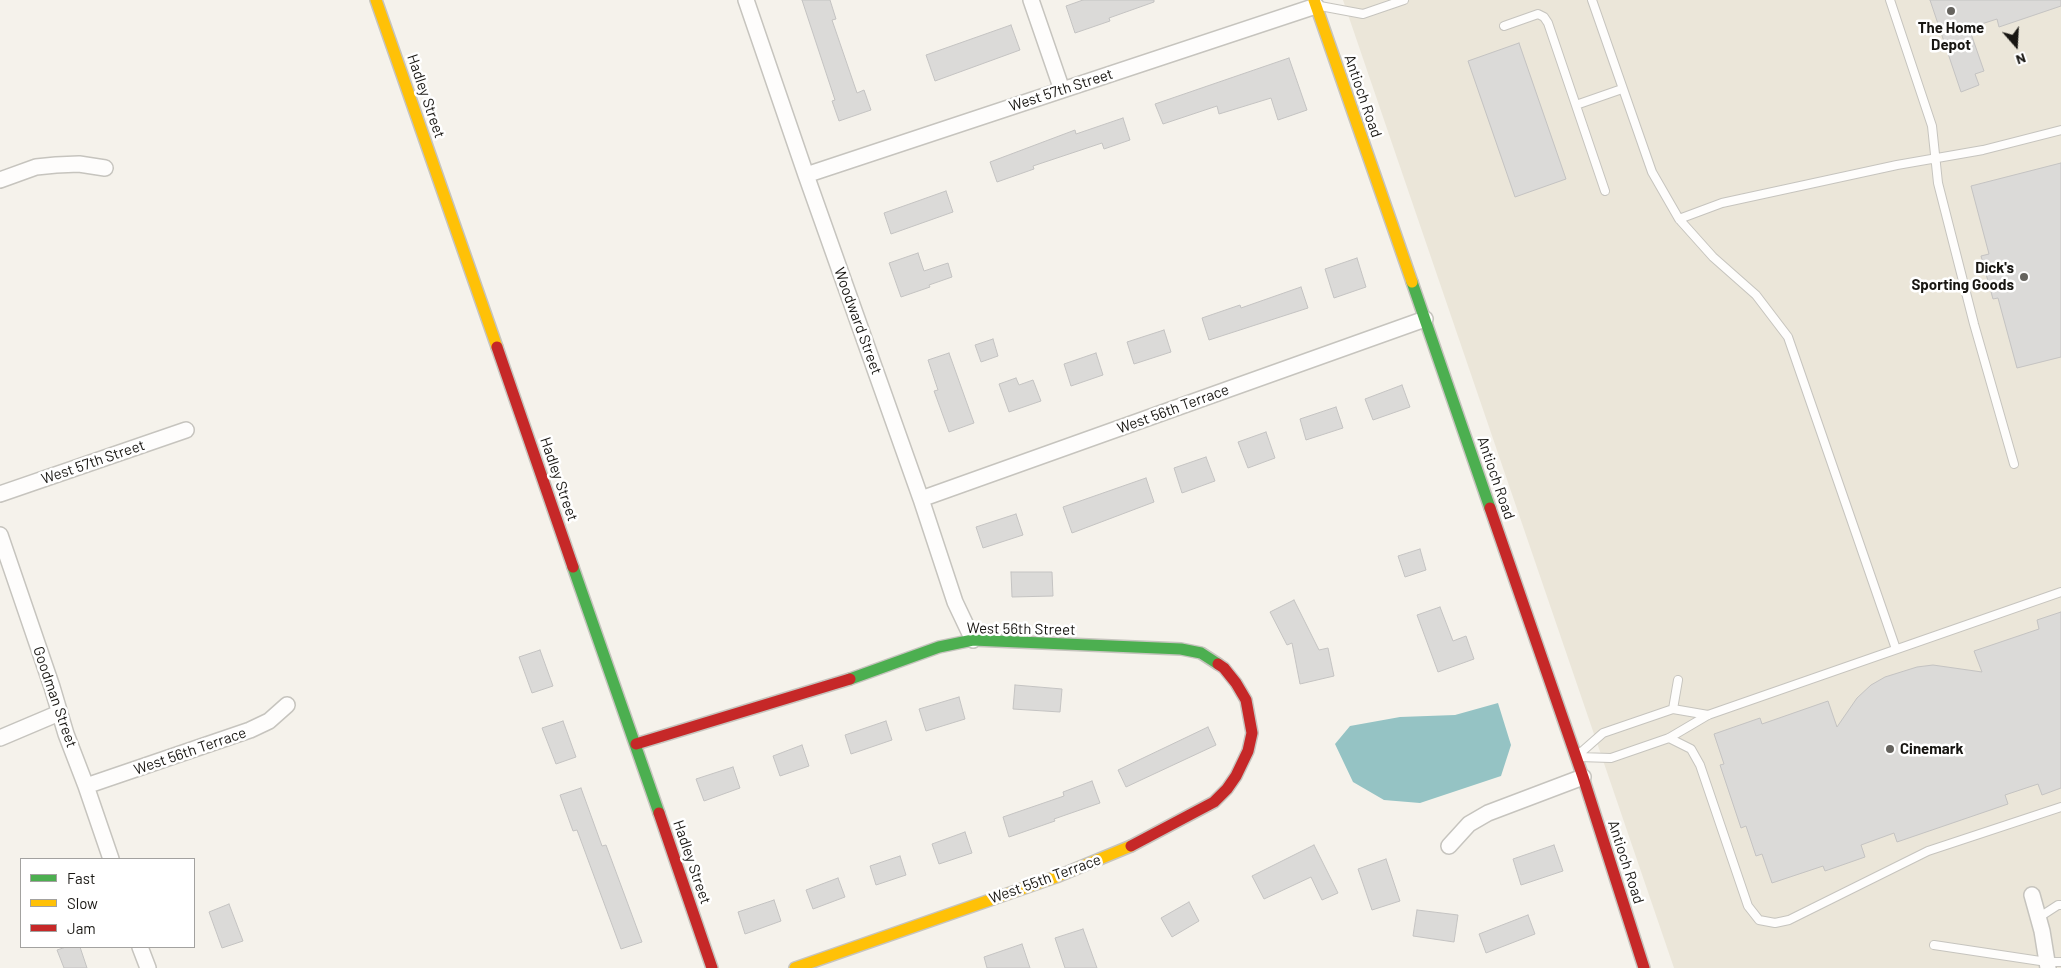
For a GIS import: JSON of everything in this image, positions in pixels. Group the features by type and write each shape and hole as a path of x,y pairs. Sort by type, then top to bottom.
{"street":[{"name":"Hadley Street","path":"376,0 620,703 636,744 712,968"},
{"name":"Woodward Street","path":"746,0 921,499 954,602 972,640"},
{"path":"1031,0 1062,90"},
{"name":"West 57th Street","path":"806,175 1319,2"},
{"name":"Antioch Road","path":"1319,2 1425,319 1576,756 1644,968"},
{"path":"0,180 36,167 79,164 105,168"},
{"name":"West 56th Terrace","path":"921,499 1425,319"},
{"name":"West 57th Street","path":"0,494 186,430"},
{"name":"Goodman Street","path":"0,535 52,687 59,713 111,858"},
{"name":"West 56th Street","path":"636,744 857,677 939,647 972,640 1162,648 1202,653 1224,668 1236,683 1246,700 1252,733"},
{"name":"West 56th Terrace","path":"86,786 250,730 269,721 287,704"},
{"path":"0,738 59,713"},
{"name":"West 55th Terrace","path":"795,968 1056,877 1144,840 1214,802 1227,789 1236,776 1248,751 1252,733"},
{"path":"1449,846 1468,824 1488,813 1583,777"},
{"path":"2032,895 2052,964"},
{"path":"140,948 148,968"}],"lane":[{"path":"1319,2 1364,14 1404,0"},
{"path":"1592,0 1652,172 1679,219 1713,258 1756,295 1788,337 1896,649"},
{"path":"1890,0 1932,126 1938,183 1947,221 2014,464"},
{"path":"1504,26 1538,14 1544,17 1548,23 1605,192"},
{"path":"1576,105 1622,89"},
{"path":"1679,219 1722,203 1897,165 1983,150 2061,130"},
{"path":"1576,756 1611,758 1669,738 1708,715 2061,592"},
{"path":"1673,709 1678,680"},
{"path":"1576,756 1603,733 1673,709 1708,715"},
{"path":"1669,738 1690,749 1700,765 1748,906 1759,920 1775,923 1789,920 1928,851 2061,807"},
{"path":"2038,918 2061,905"},
{"path":"1934,945 2052,964"}],"shaded area":[{"path":"1343,0 2061,0 2061,968 1674,968"}],"water":[{"path":"1498,703 1511,745 1501,776 1420,803 1384,800 1353,782 1335,744 1350,726 1400,717 1455,715"}],"building":[{"path":"802,0 830,0 836,19 832,20 857,93 864,90 871,110 839,121 832,101 835,100"},
{"path":"1083,0 1154,0 1154,2 1109,18 1110,21 1075,33 1066,6"},
{"path":"1930,0 2061,0 2061,6 1999,27 1997,19 1969,28 1984,71 1975,74 1979,85 1961,92"},
{"path":"1011,25 1020,50 935,81 926,55"},
{"path":"1519,43 1566,179 1515,197 1468,61"},
{"path":"1289,58 1307,110 1278,120 1271,98 1219,114 1217,106 1163,124 1155,104"},
{"path":"1123,118 1130,140 1104,149 1102,143 1033,166 1034,169 997,182 990,162 1075,130 1076,134"},
{"name":"Dick's Sporting Goods","path":"2061,163 2061,357 2017,368 1998,298 1993,299 1981,256 1989,254 1971,186"},
{"path":"946,191 953,212 891,234 884,213"},
{"path":"918,253 924,271 948,263 952,277 901,297 889,263"},
{"path":"1357,258 1366,287 1334,298 1325,269"},
{"path":"1301,287 1308,308 1209,340 1202,318 1240,305 1241,308"},
{"path":"1164,330 1171,352 1134,364 1127,342"},
{"path":"993,339 998,356 981,362 975,345"},
{"path":"949,353 974,423 949,432 934,391 938,390 928,360"},
{"path":"1096,353 1103,375 1071,386 1064,364"},
{"path":"1016,378 1019,385 1033,380 1041,401 1009,412 999,384"},
{"path":"1402,385 1410,407 1373,420 1365,399"},
{"path":"1336,407 1343,428 1306,440 1300,419"},
{"path":"1266,432 1275,458 1248,468 1238,442"},
{"path":"1206,457 1215,481 1182,493 1174,468"},
{"path":"1146,478 1154,502 1072,533 1063,507"},
{"path":"1016,514 1023,535 983,548 976,527"},
{"path":"1420,549 1426,570 1405,577 1398,556"},
{"path":"1011,572 1052,572 1053,596 1012,597"},
{"path":"1294,600 1319,650 1328,648 1334,676 1300,684 1292,643 1287,645 1270,612"},
{"path":"1440,607 1453,641 1466,636 1474,659 1438,672 1417,615"},
{"name":"Cinemark","path":"2061,612 2061,788 2042,795 2038,784 2005,795 2008,804 1897,842 1894,833 1861,845 1865,857 1825,871 1823,866 1772,883 1762,854 1756,856 1746,826 1741,828 1720,765 1724,764 1714,734 1760,718 1762,724 1828,701 1837,727 1857,698 1871,685 1885,677 1917,667 1933,665 1982,672 1974,651 2039,629 2037,620"},
{"path":"540,650 553,686 532,693 519,657"},
{"path":"1015,685 1062,689 1060,712 1013,709"},
{"path":"959,697 965,719 926,731 919,709"},
{"path":"563,721 576,757 556,764 542,728"},
{"path":"886,721 892,740 851,754 845,735"},
{"path":"1208,727 1216,745 1126,787 1118,770"},
{"path":"802,745 809,766 780,776 773,756"},
{"path":"733,767 740,788 704,801 696,779"},
{"path":"1092,781 1100,803 1009,837 1003,817 1064,796 1063,792"},
{"path":"581,788 602,846 606,845 642,942 621,949 577,830 573,831 560,795"},
{"path":"965,832 972,853 939,864 932,844"},
{"path":"1314,845 1338,893 1322,900 1311,877 1264,899 1252,876"},
{"path":"1554,845 1563,871 1521,885 1513,859"},
{"path":"900,856 906,875 876,885 870,866"},
{"path":"1386,859 1400,901 1372,910 1358,869"},
{"path":"838,878 845,897 813,909 806,890"},
{"path":"774,900 781,921 745,934 738,912"},
{"path":"1189,902 1199,921 1172,937 1161,918"},
{"path":"229,904 243,941 222,948 209,912"},
{"path":"1417,910 1458,915 1454,942 1413,936"},
{"path":"1528,915 1535,934 1486,953 1479,934"},
{"path":"1083,929 1097,968 1065,968 1055,938"},
{"path":"1022,944 1030,968 987,968 984,957"},
{"path":"80,948 87,968 64,968 57,950"}],"traffic: fast":[{"path":"1412,282 1490,508"},
{"path":"573,567 659,813"},
{"path":"850,679 939,647 973,640 1181,649 1201,653 1218,664"}],"traffic: slow":[{"path":"376,0 497,347"},
{"path":"1314,0 1412,282"},
{"path":"795,968 1056,877 1131,846"}],"traffic: jam":[{"path":"497,347 573,567"},
{"path":"1490,508 1583,777 1644,968"},
{"path":"1131,846 1214,802 1227,789 1236,776 1248,751 1252,733 1246,700 1236,683 1224,668 1218,664"},
{"path":"636,744 850,679"},
{"path":"659,813 712,968"}],"place":[{"name":"The Home Depot","path":"1951,11"},
{"name":"Dick's Sporting Goods","path":"2024,277"},
{"name":"Cinemark","path":"1890,749"}]}
